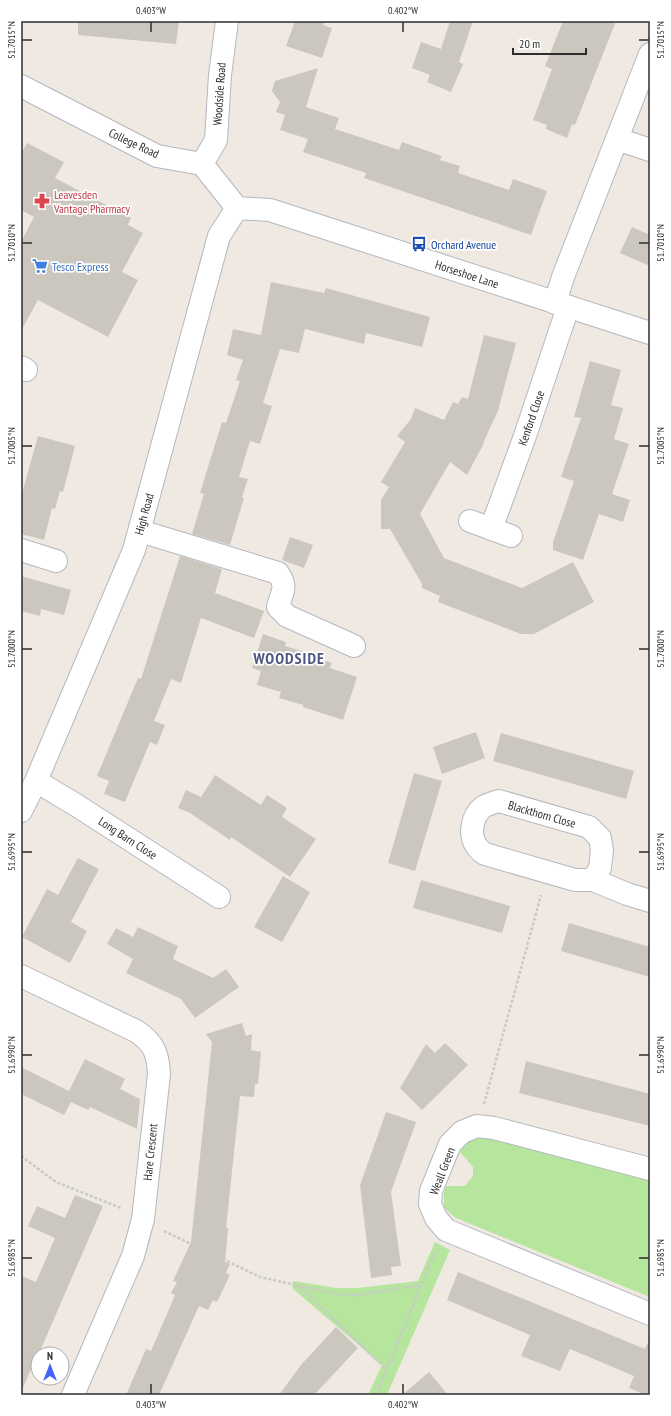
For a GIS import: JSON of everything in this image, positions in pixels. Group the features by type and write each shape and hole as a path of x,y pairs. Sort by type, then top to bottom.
{"street":[{"name":"Woodside Road","path":"202,164 216,140 220,75 227,21"},
{"path":"562,305 563,277 650,54"},
{"name":"College Road","path":"21,86 157,156 202,164"},
{"path":"617,139 650,150"},
{"path":"202,164 237,208"},
{"name":"Horseshoe Lane","path":"237,208 270,210 650,333"},
{"name":"High Road","path":"21,811 36,781 134,550 220,236 237,208"},
{"name":"Kenford Close","path":"491,529 525,436 562,305"},
{"path":"470,521 512,536"},
{"path":"140,531 278,573 283,580 285,588 278,607 287,616 354,646"},
{"path":"21,550 56,561"},
{"name":"Long Barn Close","path":"36,781 219,897"},
{"name":"Blackthorn Close","path":"593,880 600,868 602,850 600,838 589,827 499,802 491,803 481,809 476,815 472,828 472,838 476,846 485,854 575,880 593,880 627,894 650,901"},
{"name":"Hare Crescent","path":"21,976 136,1031 149,1041 154,1048 158,1062 159,1074 143,1219 133,1256 73,1395"},
{"path":"477,1126 494,1128 650,1169"},
{"name":"Weall Green","path":"446,1230 436,1218 430,1204 431,1191 450,1144 462,1132 477,1126"},
{"path":"446,1230 650,1314"}],"path":[{"path":"477,1126 547,872"},
{"path":"21,1156 56,1182 131,1212 158,1228 260,1277 336,1294 357,1294 421,1285"},
{"path":"376,1395 421,1285 446,1230"},
{"path":"299,1286 386,1369"}],"green space":[{"path":"483,1137 650,1179 650,1297 456,1218 444,1208 444,1193 446,1186 465,1186 473,1176 473,1167 460,1152 467,1141"},
{"path":"435,1242 450,1250 387,1395 368,1395 382,1365 292,1288 293,1281 336,1288 358,1288 418,1281"}],"building":[{"path":"78,21 179,21 176,44 78,35"},
{"path":"295,21 324,21 323,25 332,28 322,58 286,46"},
{"path":"450,21 473,21 459,62 463,64 451,92 427,82 430,75 412,68 421,42 441,49"},
{"path":"563,21 616,21 575,125 572,124 567,138 546,129 547,125 533,120 552,69 545,66"},
{"path":"318,68 306,107 339,118 335,129 399,150 402,142 442,156 440,160 460,166 458,173 509,190 513,179 547,191 531,235 364,178 366,173 303,152 308,139 280,130 285,115 276,112 280,102 272,91 275,81"},
{"path":"27,143 64,162 55,178 131,218 128,225 143,233 122,272 138,280 108,337 38,300 21,331 21,242 34,217 21,210 21,154"},
{"path":"632,227 650,235 650,266 620,253"},
{"path":"271,282 324,293 326,288 430,317 422,347 366,333 364,344 305,329 299,353 280,349 263,403 272,406 260,444 250,441 239,477 248,479 230,545 192,534 204,494 200,493 222,422 226,423 240,381 236,380 243,360 227,355 233,329 261,335"},
{"path":"484,335 516,343 498,411 484,443 467,475 450,462 420,514 444,558 522,588 573,562 594,602 534,634 521,634 438,602 440,596 422,588 422,584 390,529 381,529 381,500 389,487 381,482 405,442 397,436 411,419 415,408 444,420 453,402 458,404 462,397 468,399"},
{"path":"590,361 621,370 611,405 623,408 614,439 629,444 612,494 630,500 623,522 599,514 583,560 553,550 553,542 574,481 561,477 581,418 574,417"},
{"path":"38,436 75,446 63,492 60,491 55,509 52,508 44,540 21,534 21,497"},
{"path":"290,537 313,545 304,568 282,560"},
{"path":"180,556 222,569 215,593 264,611 254,638 201,618 181,683 171,679 154,721 165,725 157,745 150,742 125,802 104,794 109,781 97,776 138,678 141,679"},
{"path":"21,576 71,590 64,615 41,609 40,616 21,611"},
{"path":"263,634 286,642 285,646 308,653 308,655 332,663 330,668 357,677 343,720 279,698 281,692 257,685 261,671 252,668"},
{"path":"476,732 485,758 442,774 433,747"},
{"path":"501,733 634,771 626,799 493,761"},
{"path":"414,773 442,781 415,871 388,863"},
{"path":"215,775 261,805 267,795 287,808 282,817 316,839 290,877 231,837 230,840 190,813 178,808 186,790 201,797"},
{"path":"78,858 99,869 71,922 87,931 70,963 22,937 47,889 58,895"},
{"path":"283,876 310,892 282,942 254,927"},
{"path":"421,880 510,906 502,933 413,908"},
{"path":"569,923 650,947 650,977 561,951"},
{"path":"138,927 178,946 173,959 213,978 226,969 239,987 195,1018 181,999 126,973 133,959 107,944 116,928 133,937"},
{"path":"242,1023 246,1036 252,1034 251,1050 261,1052 258,1084 255,1084 254,1097 240,1096 226,1228 228,1228 225,1262 230,1264 226,1273 230,1275 217,1302 213,1300 208,1310 199,1306 159,1395 126,1395 146,1349 151,1351 175,1295 171,1293 177,1282 173,1281 191,1242 212,1042 206,1034"},
{"path":"445,1043 468,1065 422,1110 400,1088 426,1044 435,1053"},
{"path":"85,1059 125,1079 120,1089 140,1099 137,1129 90,1107 88,1110 71,1102 64,1115 21,1094 21,1067 69,1091"},
{"path":"526,1061 650,1094 650,1126 519,1093"},
{"path":"386,1112 416,1122 391,1192 401,1266 391,1267 392,1275 371,1278 360,1185"},
{"path":"75,1195 103,1206 42,1346 30,1346 30,1372 21,1392 21,1276 36,1282 55,1238 28,1226 37,1206 65,1218"},
{"path":"458,1272 645,1349 650,1338 650,1395 646,1395 629,1388 634,1376 570,1349 560,1371 521,1356 530,1335 447,1300"},
{"path":"336,1327 358,1348 314,1395 279,1395 301,1365"},
{"path":"429,1372 448,1395 402,1395"}],"place":[{"name":"Leavesden Vantage Pharmacy","path":"42,201"},
{"name":"Orchard Avenue","path":"419,244"},
{"name":"Tesco Express","path":"40,266"}],"district":[{"name":"WOODSIDE","path":"289,658"}]}
